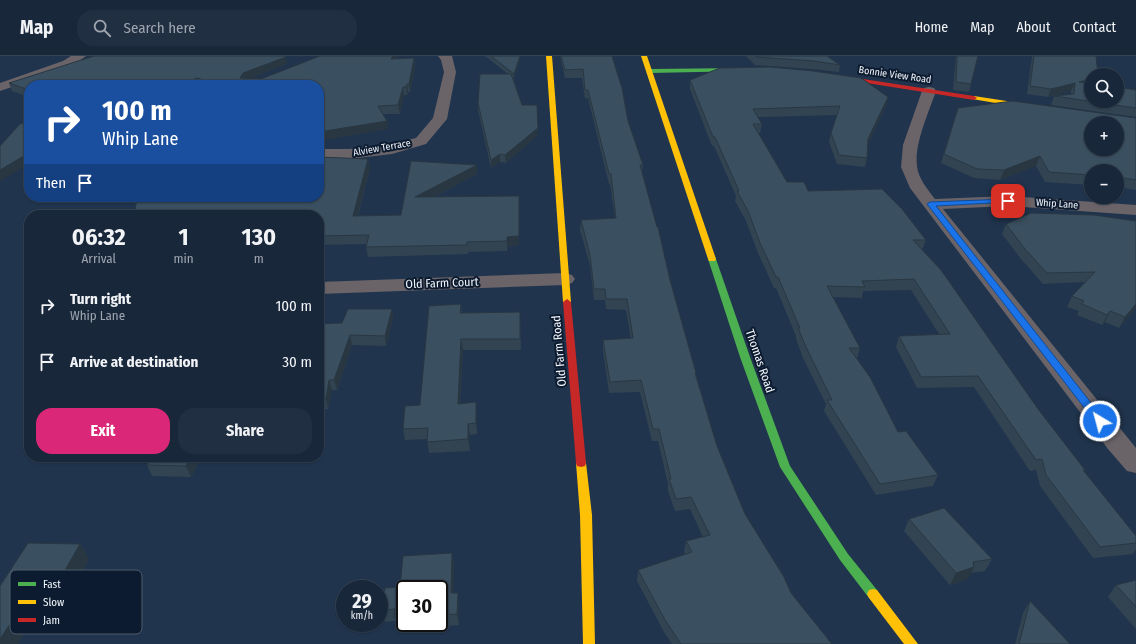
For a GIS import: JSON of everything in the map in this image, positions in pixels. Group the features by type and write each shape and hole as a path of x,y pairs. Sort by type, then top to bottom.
{"street":[{"path":"0,87 67,64 80,56"},
{"name":"Alview Terrace","path":"324,154 349,154 384,150 421,140 440,119 450,72 447,58 444,56"},
{"name":"Old Farm Road","path":"549,56 565,279 586,515 589,644"},
{"name":"Thomas Road","path":"644,56 743,349 785,467 844,557 912,644"},
{"path":"650,71 753,70"},
{"name":"Bonnie View Road","path":"827,76 1044,109"},
{"path":"928,91 911,145 909,167 918,188 1117,443 1136,464"},
{"name":"Whip Lane","path":"930,204 1008,201 1136,210"},
{"name":"Old Farm Court","path":"324,288 565,279"}],"building":[{"path":"94,56 286,57 243,73 240,78 261,79 320,56 393,56 391,59 414,58 409,84 407,84 406,87 403,87 398,105 378,106 387,121 324,131 324,80 204,80 197,78 192,80 24,80 24,88 9,83"},
{"path":"491,56 520,56 514,74"},
{"path":"561,56 612,56 622,88 628,121 643,165 640,165 658,227 670,280 695,373 717,446 745,514 784,577 791,593 832,644 681,644 665,620 638,570 692,552 686,541 710,535 691,497 676,499 669,479 671,479 659,429 653,429 641,380 610,382 603,340 633,338 627,299 606,299 605,289 594,289 590,255 581,220 616,218 611,174 609,174 588,90 585,90 583,69 565,70"},
{"path":"755,56 827,56 840,65 814,61"},
{"path":"957,56 978,56 971,84 956,82"},
{"path":"1034,56 1096,56 1097,68 1084,68 1084,81 1079,82 1084,83 1084,100 1054,96 1074,94 1075,83 1051,89 1030,86"},
{"path":"770,67 861,78 888,97 868,139 867,158 839,155 831,133 840,106 753,109 762,124 753,124 787,182 804,182 808,191 882,189 902,209 926,240 913,240 941,270 1038,409 1085,470 1083,470 1136,536 1136,543 1100,547 1046,475 1042,459 1036,460 978,376 921,377 899,336 950,334 914,279 862,281 865,287 827,286 860,348 849,348 870,377 898,432 906,431 938,475 880,484 827,400 832,400 806,347 798,328 800,328 778,277 776,277 760,243 748,211 737,191 739,191 715,137 713,137 690,80 720,68"},
{"path":"480,74 511,74 522,105 537,105 538,128 505,155 500,154 491,160 478,103"},
{"path":"1124,88 1136,90 1136,108 1124,106"},
{"path":"1013,101 1122,116 1084,116 1084,156 1124,156 1124,116 1136,118 1136,180 1124,178 1124,164 1084,164 1084,174 1049,172 1040,156 1004,170 977,169 944,154 958,108"},
{"path":"24,123 24,156 0,170 0,146 20,124"},
{"path":"324,157 368,159 353,216 401,215 411,161 477,165 415,197 519,196 519,236 507,237 507,241 467,242 467,245 366,247 369,235 324,236 324,210 135,210 138,202 324,202"},
{"path":"1031,213 1094,215 1136,221 1136,304 1125,317 1110,311 1107,315 1082,304 1084,301 1072,296 1095,272 1047,273 1025,249 1006,224"},
{"path":"461,304 460,313 520,312 520,339 461,339 458,404 476,402 476,423 468,424 468,439 427,442 428,428 403,429 405,406 420,405 429,306"},
{"path":"348,309 392,309 385,336 350,335 334,380 329,380 326,399 324,399 324,324 342,323"},
{"path":"149,462 188,462 186,466 147,465"},
{"path":"944,508 992,559 973,562 974,567 956,573 909,519"},
{"path":"28,543 80,544 65,570 10,570"},
{"path":"452,553 451,593 458,593 457,614 448,614 448,580 401,580 403,556"},
{"path":"10,571 10,624 0,639 0,586"},
{"path":"1136,580 1136,607 1116,585"},
{"path":"396,587 396,617 394,617 395,609 388,610 388,588"},
{"path":"1030,601 1070,644 1019,644"}],"traffic: fast":[{"path":"650,71 745,70"},
{"path":"712,259 745,357 785,467 844,557 873,594"}],"traffic: slow":[{"path":"549,56 567,302"},
{"path":"644,56 712,259"},
{"path":"974,98 1032,107"},
{"path":"581,463 586,515 589,644"},
{"path":"873,594 912,644"}],"traffic: jam":[{"path":"837,77 974,98"},
{"path":"567,302 581,463"}],"route":[{"path":"1008,201 930,204 1100,421"}]}
